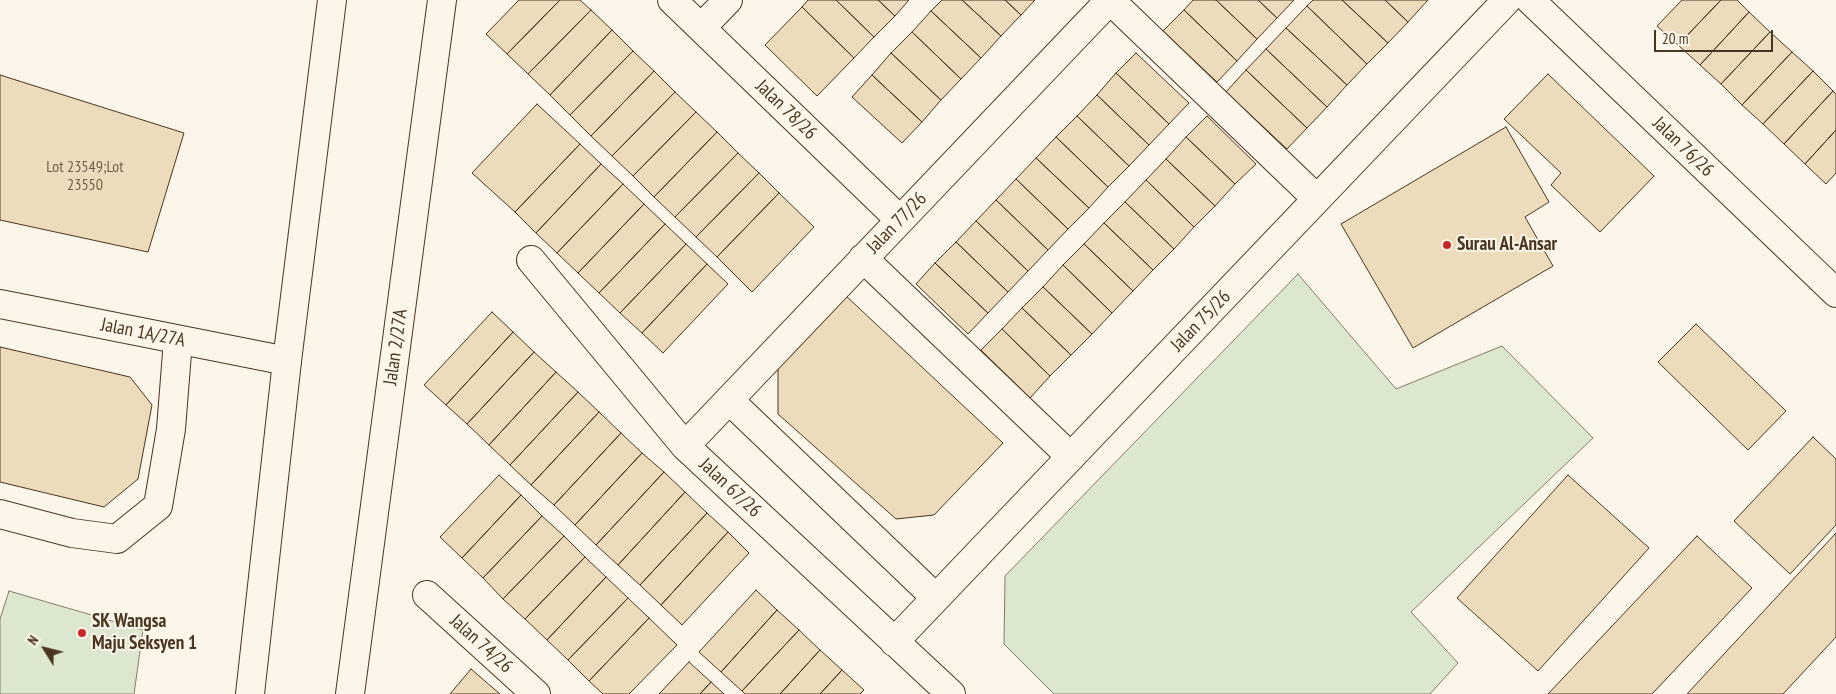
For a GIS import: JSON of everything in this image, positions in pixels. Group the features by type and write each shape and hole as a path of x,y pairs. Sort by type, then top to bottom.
{"street":[{"path":"250,694 287,361 332,0"},
{"name":"Jalan 2/27A","path":"350,694 442,0"},
{"name":"Jalan 78/26","path":"672,0 900,220"},
{"path":"701,28 728,0"},
{"path":"1110,0 1317,199"},
{"name":"Jalan 77/26","path":"685,446 1110,0"},
{"name":"Jalan 75/26","path":"894,642 1507,0"},
{"name":"Jalan 76/26","path":"1530,0 1836,293"},
{"path":"863,258 1071,457"},
{"name":"Jalan 67/26","path":"531,260 685,446 950,694"},
{"name":"Jalan 1A/27A","path":"0,304 287,361"},
{"path":"0,514 72,533 117,539 158,506 171,429 178,340"},
{"path":"728,400 936,598"},
{"name":"Jalan 74/26","path":"427,595 536,694"}],"green space":[{"path":"1298,274 1396,389 1502,346 1593,438 1411,612 1458,663 1430,694 1054,694 1004,644 1005,576"},
{"name":"SK Wangsa Maju Seksyen 1","path":"9,591 143,630 134,694 0,694 0,619"}],"building":[{"path":"519,0 560,0 507,54 486,34"},
{"path":"560,0 580,0 591,10 528,74 507,54"},
{"path":"808,0 836,0 874,37 854,58 802,7"},
{"path":"836,0 878,0 895,16 874,37"},
{"path":"878,0 909,0 895,16"},
{"path":"942,0 962,0 1001,36 981,58 931,11"},
{"path":"962,0 1005,0 1021,15 1001,36"},
{"path":"1005,0 1035,0 1021,15"},
{"path":"1193,0 1216,0 1257,39 1237,61 1184,10"},
{"path":"1216,0 1258,0 1277,18 1257,39"},
{"path":"1258,0 1294,0 1277,18"},
{"path":"1313,0 1342,0 1388,43 1367,64 1307,6"},
{"path":"1342,0 1385,0 1408,22 1388,43"},
{"path":"1385,0 1428,0 1408,22"},
{"path":"1682,0 1721,0 1678,45 1657,26"},
{"path":"1721,0 1737,0 1749,12 1700,65 1678,45"},
{"path":"1307,6 1367,64 1347,85 1286,28"},
{"path":"802,7 854,58 817,96 765,45"},
{"path":"591,10 612,30 550,95 528,74"},
{"path":"1184,10 1237,61 1217,82 1163,31"},
{"path":"931,11 981,58 961,79 912,32"},
{"path":"1749,12 1770,32 1721,84 1700,65"},
{"path":"1286,28 1347,85 1327,107 1266,49"},
{"path":"612,30 633,51 570,115 550,95"},
{"path":"912,32 961,79 941,100 891,53"},
{"path":"1770,32 1792,52 1742,105 1721,84"},
{"path":"1266,49 1327,107 1307,128 1246,70"},
{"path":"633,51 654,71 591,136 570,115"},
{"path":"1792,52 1813,71 1763,124 1742,105"},
{"path":"891,53 941,100 922,122 872,75"},
{"path":"1136,53 1189,103 1169,124 1116,73"},
{"path":"1246,70 1307,128 1287,149 1226,92"},
{"path":"654,71 675,92 612,156 591,136"},
{"path":"1813,71 1833,91 1784,144 1763,124"},
{"path":"1116,73 1169,124 1149,145 1097,95"},
{"path":"1548,74 1654,176 1600,232 1551,185 1561,173 1504,119"},
{"path":"0,75 184,133 148,252 0,220"},
{"path":"872,75 922,122 902,143 852,97"},
{"path":"1833,91 1836,94 1836,130 1805,164 1784,144"},
{"path":"675,92 696,112 633,176 612,156"},
{"path":"1097,95 1149,145 1129,166 1077,116"},
{"path":"537,104 580,144 515,212 472,173"},
{"path":"696,112 717,132 654,197 633,176"},
{"path":"1077,116 1129,166 1108,187 1056,137"},
{"path":"1207,116 1256,164 1235,184 1186,137"},
{"name":"Surau Al-Ansar","path":"1506,127 1549,202 1525,217 1553,266 1413,348 1341,224"},
{"path":"1836,130 1836,173 1826,184 1805,164"},
{"path":"717,132 738,153 675,217 654,197"},
{"path":"1056,137 1108,187 1089,208 1036,158"},
{"path":"1186,137 1235,184 1215,206 1166,159"},
{"path":"580,144 601,164 536,233 515,212"},
{"path":"738,153 759,173 696,237 675,217"},
{"path":"1036,158 1089,208 1068,229 1016,179"},
{"path":"1166,159 1215,206 1194,227 1146,180"},
{"path":"601,164 623,184 557,253 536,233"},
{"path":"759,173 779,193 717,257 696,237"},
{"path":"1016,179 1068,229 1048,250 996,200"},
{"path":"1146,180 1194,227 1174,249 1125,202"},
{"path":"623,184 644,204 578,273 557,253"},
{"path":"779,193 814,227 752,292 717,257"},
{"path":"996,200 1048,250 1028,271 976,221"},
{"path":"1125,202 1174,249 1153,270 1104,223"},
{"path":"644,204 665,224 599,293 578,273"},
{"path":"976,221 1028,271 1008,292 956,242"},
{"path":"1104,223 1153,270 1133,291 1084,244"},
{"path":"665,224 686,244 620,313 599,293"},
{"path":"956,242 1008,292 988,313 935,263"},
{"path":"686,244 707,264 642,333 620,313"},
{"path":"1084,244 1133,291 1112,313 1063,265"},
{"path":"935,263 988,313 968,334 916,284"},
{"path":"707,264 728,284 663,353 642,333"},
{"path":"1063,265 1112,313 1092,334 1043,287"},
{"path":"1043,287 1092,334 1071,355 1022,308"},
{"path":"845,295 1003,443 934,515 896,519 778,414 778,367"},
{"path":"1022,308 1071,355 1050,376 1002,329"},
{"path":"492,312 513,332 446,405 424,385"},
{"path":"1696,324 1786,411 1748,450 1658,362"},
{"path":"1002,329 1050,376 1030,398 981,350"},
{"path":"513,332 534,352 467,424 446,405"},
{"path":"0,347 130,377 152,405 138,479 104,507 0,482"},
{"path":"534,352 556,372 489,445 467,424"},
{"path":"556,372 578,392 510,465 489,445"},
{"path":"578,392 599,412 531,485 510,465"},
{"path":"599,412 621,433 554,505 531,485"},
{"path":"621,433 642,453 575,525 554,505"},
{"path":"1813,437 1836,459 1836,525 1790,574 1734,521"},
{"path":"642,453 664,472 596,545 575,525"},
{"path":"664,472 685,492 618,565 596,545"},
{"path":"499,475 521,495 462,558 440,537"},
{"path":"1568,475 1649,548 1538,671 1457,598"},
{"path":"685,492 707,513 640,585 618,565"},
{"path":"521,495 542,516 483,578 462,558"},
{"path":"707,513 728,532 661,605 640,585"},
{"path":"542,516 564,536 503,599 483,578"},
{"path":"728,532 749,553 682,625 661,605"},
{"path":"1836,533 1836,637 1783,694 1687,694"},
{"path":"564,536 585,557 525,619 503,599"},
{"path":"1697,536 1752,588 1652,694 1548,694"},
{"path":"585,557 606,577 547,640 525,619"},
{"path":"606,577 628,598 568,660 547,640"},
{"path":"756,590 777,610 721,672 699,652"},
{"path":"628,598 649,618 589,681 568,660"},
{"path":"777,610 799,630 742,691 721,672"},
{"path":"649,618 677,645 629,694 603,694 589,681"},
{"path":"799,630 820,650 780,694 745,694 742,691"},
{"path":"820,650 842,670 820,694 780,694"},
{"path":"689,662 711,682 700,694 659,694"},
{"path":"471,669 500,694 450,694"},
{"path":"842,670 864,690 860,694 820,694"},
{"path":"711,682 724,694 700,694"}],"place":[{"name":"Surau Al-Ansar","path":"1447,245"},
{"name":"SK Wangsa Maju Seksyen 1","path":"82,633"}]}
